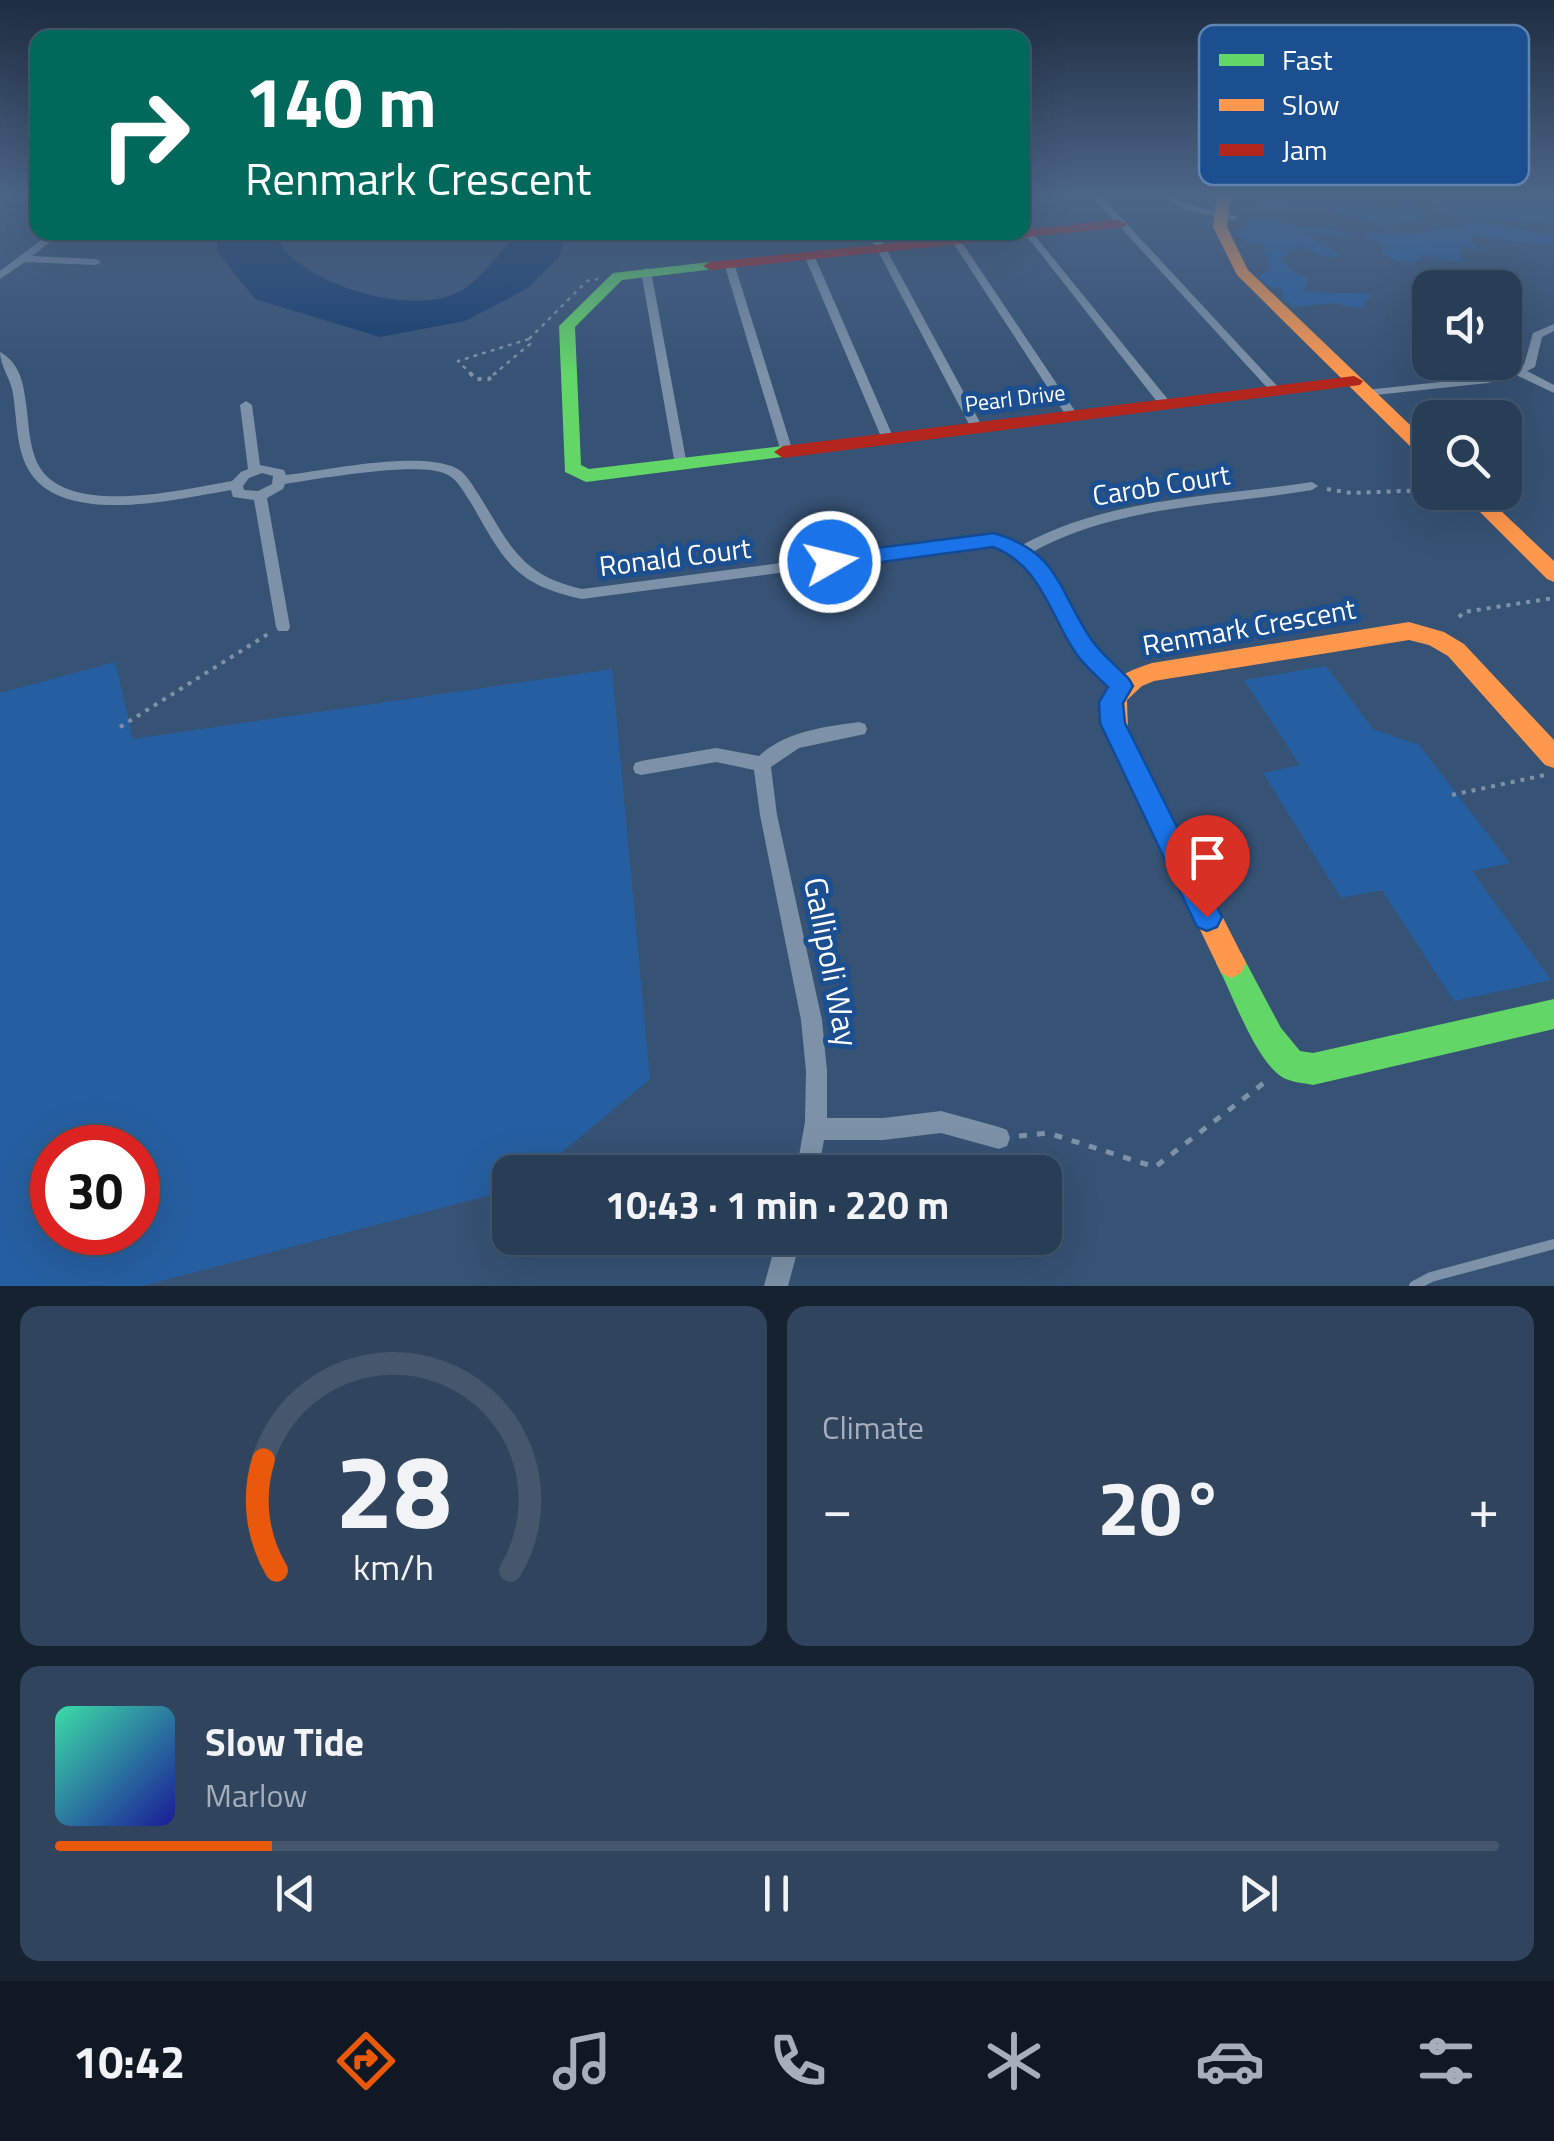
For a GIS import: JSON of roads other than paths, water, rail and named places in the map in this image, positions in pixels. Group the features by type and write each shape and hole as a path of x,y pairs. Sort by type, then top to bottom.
{"street":[{"path":"0,276 31,254"},
{"path":"682,464 646,271 814,254"},
{"path":"883,254 976,428"},
{"path":"965,254 1073,416"},
{"path":"1047,254 1166,405"},
{"path":"1148,254 1276,391"},
{"path":"1231,254 1252,284 1412,437"},
{"path":"809,255 888,439"},
{"path":"25,259 96,262"},
{"path":"729,263 787,452"},
{"name":"Pearl Drive","path":"646,271 618,276 567,326 572,468 586,476 1276,391 1360,387"},
{"path":"1522,369 1529,367 1536,335 1554,327"},
{"path":"0,355 16,374 29,457 49,485 83,498 116,500 236,485 255,470 272,469 281,480 260,496 241,496 236,485"},
{"path":"1522,373 1554,388"},
{"path":"1360,387 1469,380"},
{"path":"246,405 255,470"},
{"name":"Ronald Court","path":"281,480 420,466 448,469 463,481 520,569 535,582 582,594 979,541 994,540 1023,550"},
{"name":"Carob Court","path":"1023,550 1046,534 1083,522 1312,486"},
{"path":"260,496 283,627"},
{"path":"1488,510 1554,574"},
{"path":"1023,550 1036,563 1085,649 1121,686"},
{"name":"Renmark Crescent","path":"1546,761 1456,650 1436,638 1409,631 1152,672 1121,686 1111,702 1112,723 1127,761 1270,1040 1292,1065 1313,1069 1554,1014"},
{"path":"642,768 716,755 762,764 776,748 787,744 859,729"},
{"name":"Gallipoli Way","path":"762,764 820,1075 818,1130 811,1155"},
{"path":"818,1130 883,1129 942,1122 999,1138"},
{"path":"776,1286 784,1255"}],"lane":[{"path":"1414,1286 1431,1276 1554,1244"}]}
